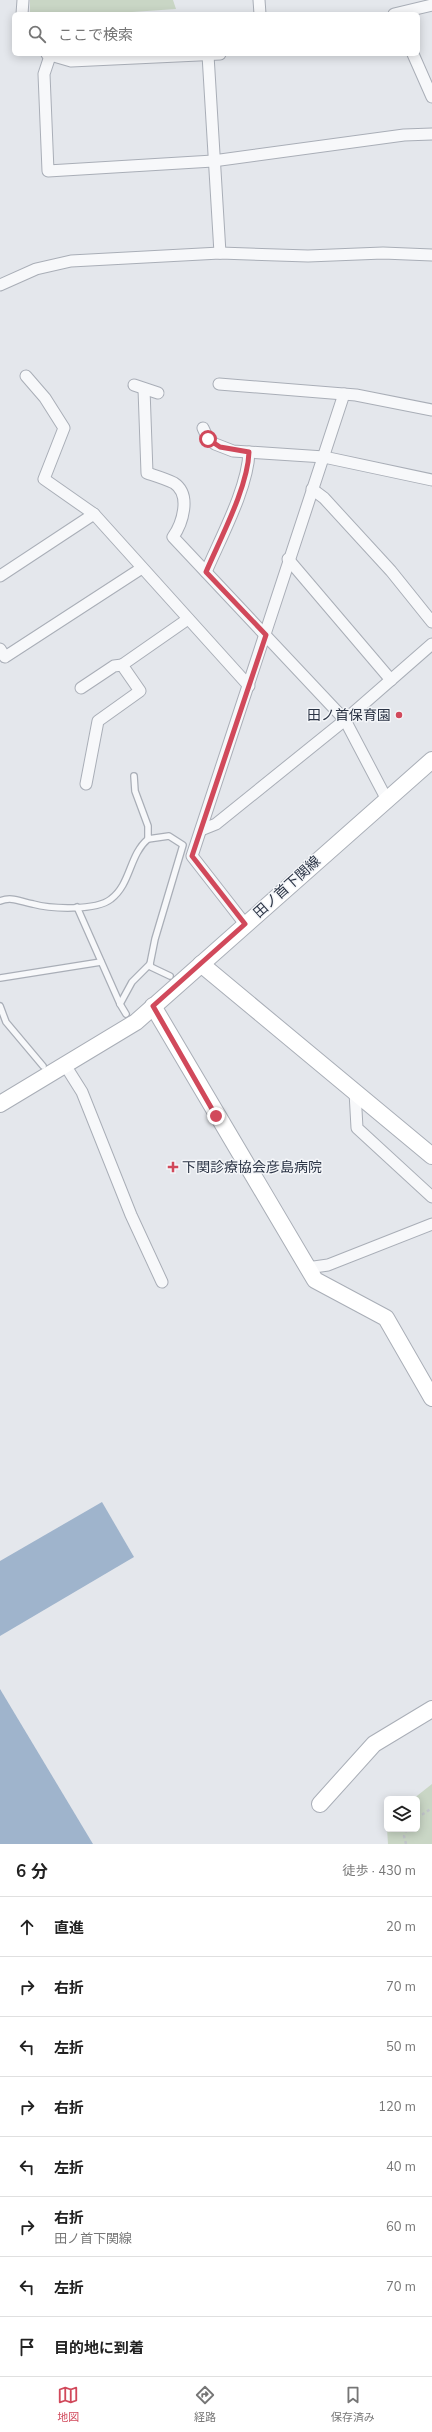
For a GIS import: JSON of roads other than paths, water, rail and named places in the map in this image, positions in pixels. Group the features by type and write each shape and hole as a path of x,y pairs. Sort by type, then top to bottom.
{"street":[{"path":"22,12 23,0"},
{"path":"259,0 260,12"},
{"path":"402,12 432,4"},
{"path":"49,56 44,74 48,171 213,161 404,135 432,134"},
{"path":"53,56 71,61 185,56"},
{"path":"208,56 213,161 220,253"},
{"path":"414,56 432,97"},
{"path":"0,285 36,269 71,261 220,253 308,256 383,253 432,256"},
{"path":"26,376 45,398 64,428 44,479 94,514 249,686"},
{"path":"219,384 344,394 432,410"},
{"path":"158,393 139,387 147,473 173,483 180,490 183,505 182,521 172,537 345,720 386,798"},
{"path":"245,924 192,856 266,635 288,559 324,457 344,394"},
{"path":"203,428 208,439 220,447 249,452 324,457 432,480"},
{"path":"206,572 230,519 248,463 249,452"},
{"path":"312,489 324,498 390,571 432,622"},
{"path":"0,576 94,514"},
{"path":"288,559 391,680"},
{"path":"0,649 5,656 142,568"},
{"path":"81,688 114,666 122,665 188,619"},
{"path":"201,830 216,824 345,720 432,644"},
{"path":"86,784 98,721 140,691 122,665"},
{"name":"田ノ首下関線","path":"0,1104 136,1022 386,798 432,760"},
{"path":"200,964 432,1156"},
{"path":"153,1006 315,1280 386,1318 432,1398"},
{"path":"65,1065 82,1092 131,1214 162,1282"},
{"path":"355,1092 357,1128 432,1198"},
{"path":"307,1268 328,1265 432,1224"},
{"path":"320,1804 374,1744 432,1709"}],"lane":[{"path":"134,776 135,791 149,829 148,839"},
{"path":"0,901 12,898 47,906 77,907 103,903 111,899 126,878 141,846 148,839 169,836 183,845 155,939 150,964 132,982 120,1004"},
{"path":"77,907 120,1004 126,1014"},
{"path":"0,978 101,962"},
{"path":"150,964 150,967 170,976"},
{"path":"0,1006 6,1022 43,1066"}],"water":[{"path":"102,1502 134,1557 0,1636 0,1561"},
{"path":"0,1689 93,1844 0,1844"}],"place":[{"name":"田ノ首保育園","path":"399,715"},
{"name":"下関診療協会彦島病院","path":"173,1167"}]}
